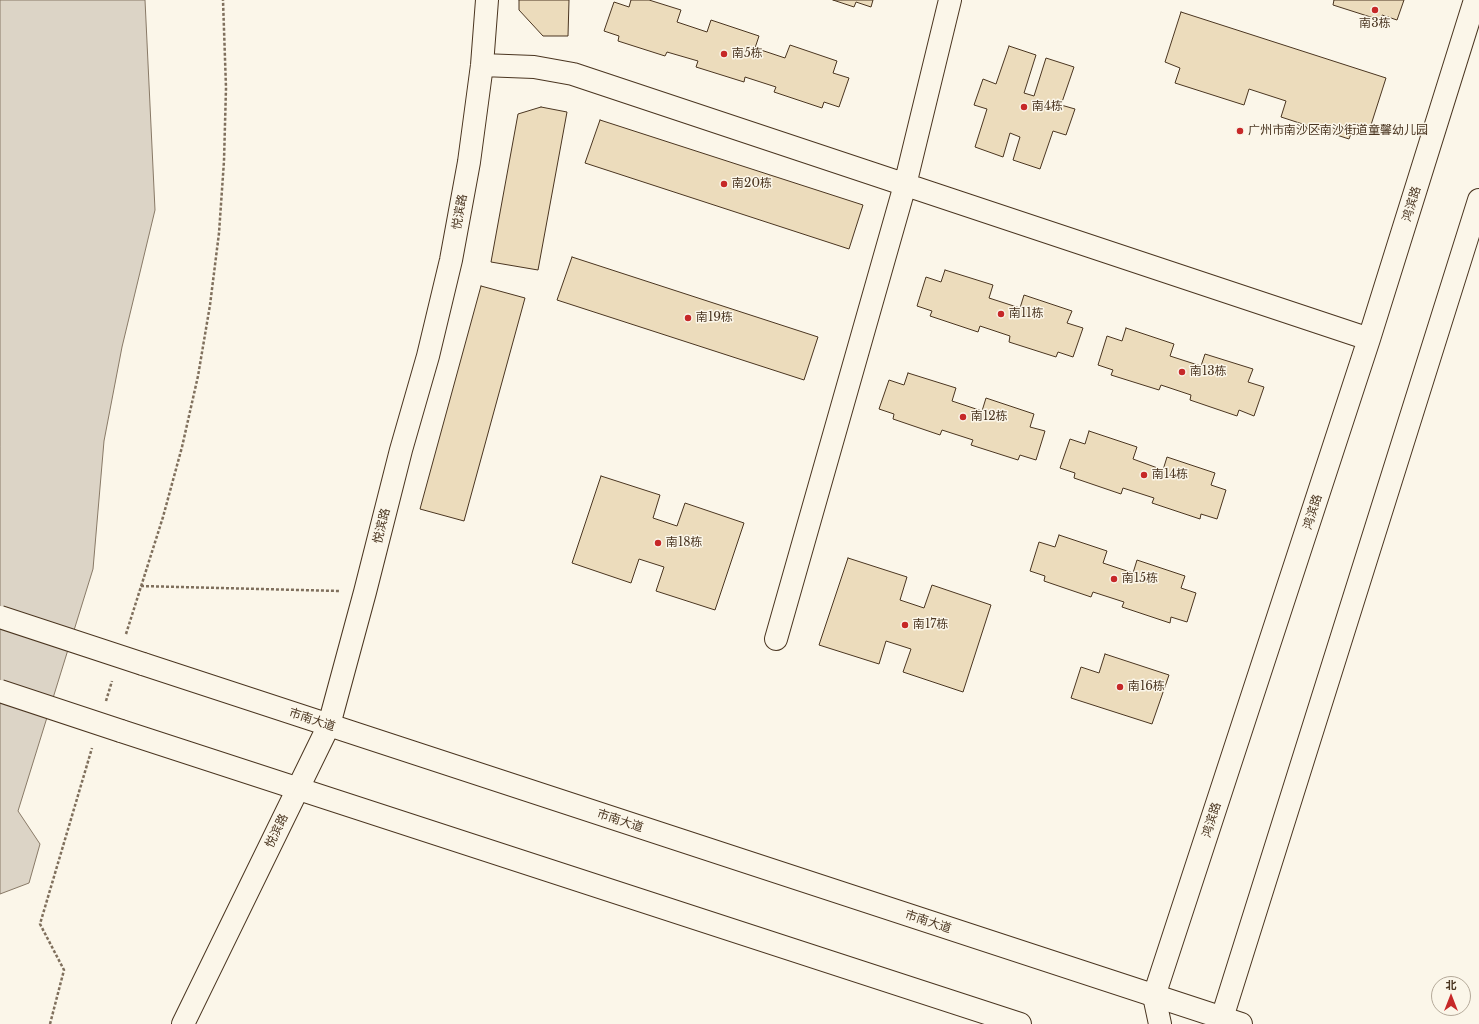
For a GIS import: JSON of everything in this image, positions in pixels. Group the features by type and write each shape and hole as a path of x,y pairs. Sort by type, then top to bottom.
{"street":[{"name":"悦滨路","path":"183,1024 329,725 401,450 428,356 452,260 469,162 482,65 487,0"},
{"path":"776,639 905,185 950,0"},
{"name":"鸿滨路","path":"1154,996 1369,339 1476,0"},
{"path":"482,65 534,67 573,74 1369,339"},
{"path":"1227,1022 1479,200"},
{"name":"市南大道","path":"0,617 1154,996 1227,1022"},
{"path":"0,691 1020,1024"},
{"path":"1154,996 1160,1024"}],"path":[{"path":"125,638 163,517 182,447 198,376 210,305 219,233 224,160 226,88 223,0"},
{"path":"141,586 365,592"},
{"path":"105,706 114,676"},
{"path":"50,1024 64,970 40,924 94,744"}],"shaded area":[{"path":"0,0 145,0 155,210 122,347 104,441 93,569 18,811 40,844 29,883 0,894"}],"building":[{"path":"519,0 569,0 568,36 543,36 519,10"},
{"name":"南5栋","path":"631,0 649,0 681,10 677,22 707,32 711,20 759,36 755,48 785,58 790,45 837,61 833,73 849,78 839,107 824,102 822,108 774,92 776,87 745,77 744,82 696,67 698,61 667,52 665,56 618,41 619,36 604,31 614,2 629,7"},
{"path":"833,0 873,0 871,7 856,2 854,7"},
{"name":"南3栋","path":"1334,0 1404,0 1397,20 1382,15 1380,20 1333,5"},
{"path":"1181,12 1386,78 1370,128 1355,123 1349,139 1281,117 1286,101 1249,89 1244,105 1175,83 1180,68 1165,62"},
{"name":"南4栋","path":"1009,46 1036,55 1024,93 1034,96 1046,58 1074,67 1061,105 1075,109 1066,135 1053,131 1040,169 1013,160 1020,137 1010,133 1003,157 975,147 987,109 974,105 983,79 996,84"},
{"path":"541,107 567,112 538,270 491,262 518,114"},
{"name":"南20栋","path":"600,120 863,205 849,249 585,163"},
{"name":"南19栋","path":"572,257 818,337 804,380 557,300"},
{"name":"南11栋","path":"945,270 993,285 989,298 1020,308 1024,295 1072,311 1067,323 1083,328 1073,357 1058,352 1056,357 1009,342 1010,336 980,326 978,332 930,316 932,311 917,306 926,277 941,282"},
{"path":"481,286 525,298 464,521 420,509"},
{"name":"南13栋","path":"1126,328 1174,344 1170,356 1201,366 1205,354 1253,369 1248,382 1264,387 1254,416 1239,410 1237,416 1190,400 1191,395 1161,385 1159,390 1111,375 1113,370 1098,365 1107,336 1122,341"},
{"name":"南12栋","path":"908,373 956,388 952,401 982,411 986,398 1034,414 1030,427 1045,431 1036,460 1020,455 1018,460 971,445 973,440 942,430 940,435 893,419 894,414 879,409 889,380 904,385"},
{"name":"南14栋","path":"1089,431 1137,447 1133,459 1163,470 1167,457 1215,473 1211,485 1226,490 1217,519 1201,514 1200,519 1152,503 1154,498 1123,488 1121,494 1074,478 1075,473 1060,468 1070,439 1085,444"},
{"name":"南18栋","path":"601,476 660,495 653,518 677,526 685,503 744,523 715,610 656,591 664,567 639,559 631,583 572,563"},
{"name":"南15栋","path":"1059,535 1107,551 1103,563 1133,573 1137,560 1185,576 1181,588 1196,593 1187,622 1171,617 1170,623 1122,607 1124,602 1093,592 1091,597 1044,581 1045,576 1030,571 1039,542 1055,547"},
{"name":"南17栋","path":"848,558 907,577 900,600 924,608 932,585 991,605 963,692 903,672 911,649 886,641 879,664 819,645"},
{"name":"南16栋","path":"1105,654 1169,675 1152,724 1071,698 1081,667 1099,673"}],"place":[{"name":"南3栋","path":"1375,10"},
{"name":"南5栋","path":"724,54"},
{"name":"南4栋","path":"1024,107"},
{"name":"广州市南沙区南沙街道童馨幼儿园","path":"1240,131"},
{"name":"南20栋","path":"724,184"},
{"name":"南11栋","path":"1001,314"},
{"name":"南19栋","path":"688,318"},
{"name":"南13栋","path":"1182,372"},
{"name":"南12栋","path":"963,417"},
{"name":"南14栋","path":"1144,475"},
{"name":"南18栋","path":"658,543"},
{"name":"南15栋","path":"1114,579"},
{"name":"南17栋","path":"905,625"},
{"name":"南16栋","path":"1120,687"}]}
